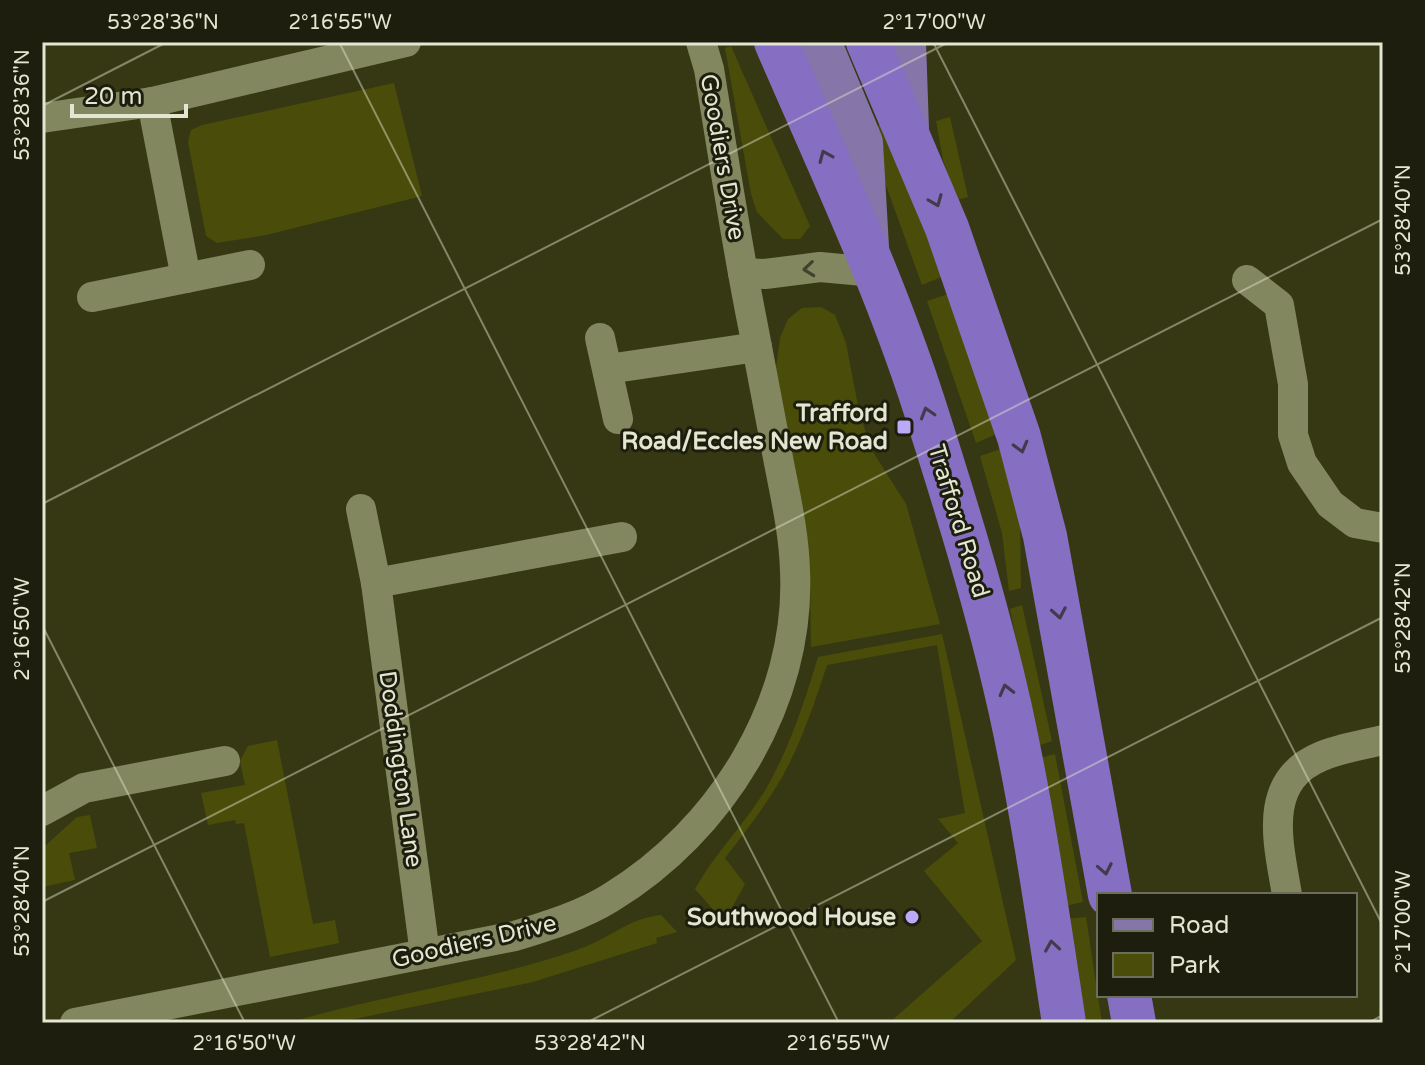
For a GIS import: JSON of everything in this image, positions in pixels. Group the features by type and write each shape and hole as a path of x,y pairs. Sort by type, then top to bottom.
{"highway":[{"name":"Trafford Road","path":"776,42 871,263 924,403 994,643 1010,709 1035,834 1064,1023"},
{"path":"868,42 947,228 1019,437 1045,536 1110,893"},
{"path":"1129,997 1134,1023"}],"main road":[{"path":"819,42 861,143 871,263"},
{"path":"904,42 907,129"}],"street":[{"path":"42,118 152,102 406,42"},
{"name":"Goodiers Drive","path":"75,1023 515,936 564,921 609,899 652,869 706,818 748,758 779,685 793,615 796,572 791,523 743,273 709,69 701,42"},
{"path":"152,102 186,278"},
{"name":"Goodiers Drive","path":"743,273 765,274 871,263"},
{"path":"92,297 250,265"},
{"path":"1247,280 1279,305 1293,384 1293,435 1309,477 1330,504 1355,523 1383,528"},
{"path":"600,338 618,419"},
{"path":"608,369 757,347"},
{"name":"Doddington Lane","path":"361,509 376,583 425,954"},
{"path":"376,583 622,537"},
{"path":"1287,893 1277,829 1282,794 1291,779 1305,765 1321,756 1383,740"},
{"path":"42,810 84,788 225,761"}],"green space":[{"path":"731,46 810,226 800,239 783,239 757,212 751,194 725,48"},
{"path":"394,83 422,196 266,235 217,243 206,236 188,142 191,130"},
{"path":"950,117 968,197 957,200 943,160 936,121"},
{"path":"883,124 944,276 922,285 866,130"},
{"path":"951,293 997,434 976,443 927,301"},
{"path":"821,307 835,315 846,343 859,411 871,449 906,504 940,624 811,647 810,582 801,508 776,368 780,338 788,319 802,308"},
{"path":"1001,449 1020,520 1021,588 1009,591 1002,533 980,456"},
{"path":"1022,605 1052,741 1037,746 1010,609"},
{"path":"942,634 1016,960 949,1023 889,1023 982,941 924,871 958,843 938,819 965,813 937,645 827,665 789,764 767,801 725,858 745,884 724,922 695,889 758,802 775,773 796,724 818,657"},
{"path":"277,740 313,924 335,920 339,943 270,957 244,823 236,824 235,820 208,825 201,793 245,785 240,761 248,746"},
{"path":"1055,754 1083,902 1065,906 1040,758"},
{"path":"90,815 97,848 69,853 75,880 42,887 45,846 77,817"},
{"path":"661,915 677,932 656,938 657,943 533,982 335,1023 288,1023 549,959 588,946 636,921"},
{"path":"1086,917 1102,1023 1083,1023 1067,919"}],"place":[{"name":"Trafford Road/Eccles New Road","path":"904,427"},
{"name":"Southwood House","path":"912,917"}]}
